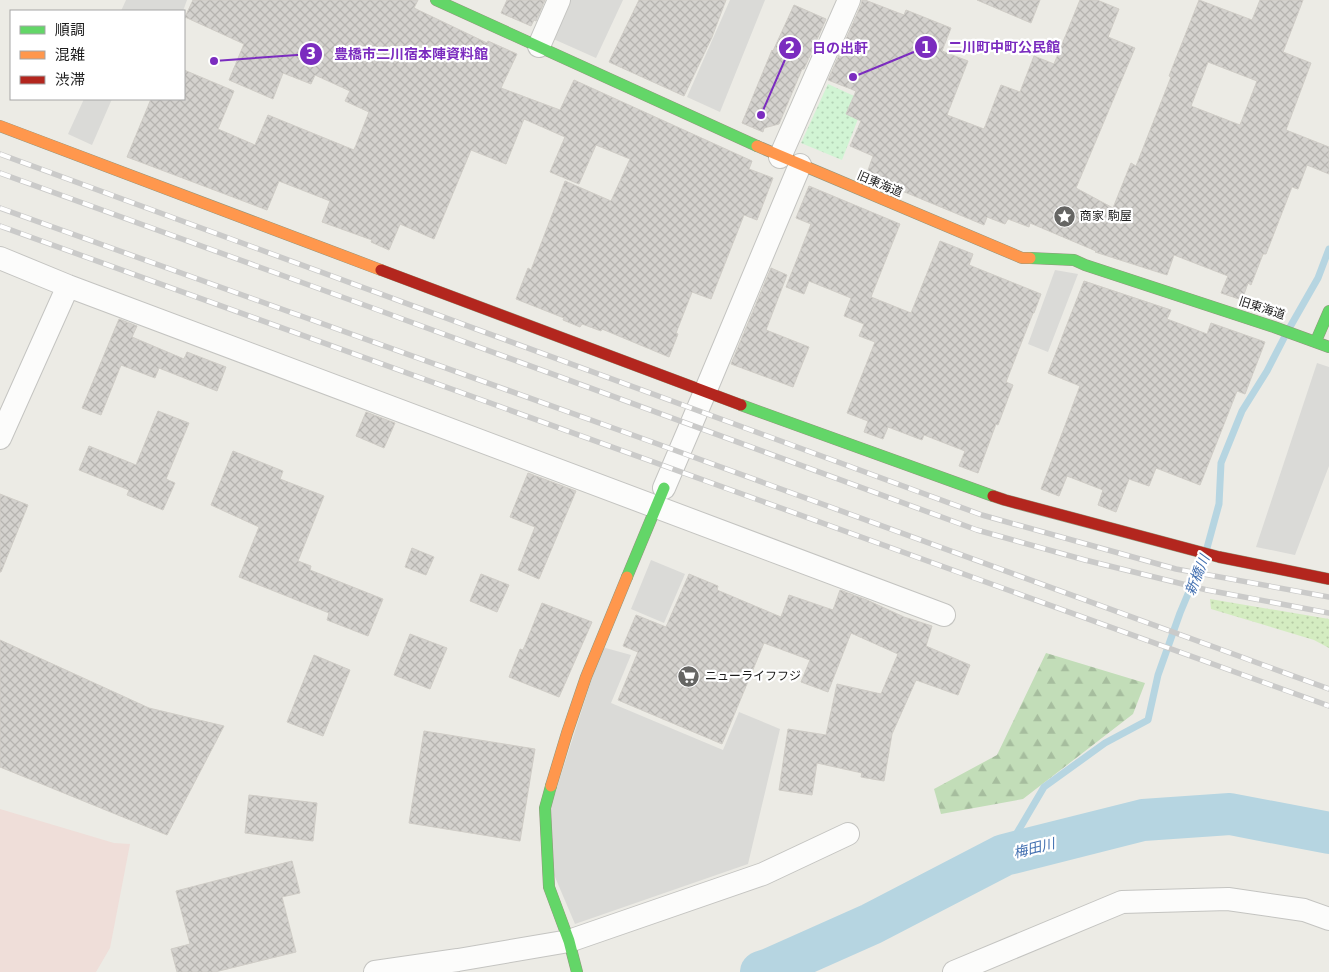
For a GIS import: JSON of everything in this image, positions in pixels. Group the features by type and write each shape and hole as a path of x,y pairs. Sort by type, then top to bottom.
{"street":[{"name":"旧東海道","path":"436,0 790,161 1022,258 1074,260 1274,326 1329,347"},
{"path":"539,46 559,0"},
{"path":"577,972 549,887 545,808 586,677 705,392 849,0"},
{"path":"0,126 705,392 1005,500 1190,550 1329,579"},
{"path":"0,258 68,286 660,498 944,615"},
{"path":"0,438 68,286"},
{"path":"1316,341 1329,311"},
{"path":"375,972 458,960 571,949 763,874 848,834"},
{"path":"954,972 1122,902 1228,899 1304,910 1329,919"}],"shaded area":[{"path":"126,0 187,0 183,10 121,10"},
{"path":"567,0 623,0 596,58 549,37"},
{"path":"730,0 765,0 720,112 687,97"},
{"path":"84,100 112,100 92,145 68,134"},
{"path":"1055,270 1078,274 1048,352 1028,344"},
{"path":"1317,363 1329,367 1329,466 1295,555 1256,547"},
{"path":"651,560 685,574 664,623 631,609"},
{"path":"602,647 631,655 611,703 723,750 739,712 780,729 748,864 575,924 552,870 551,806"},
{"path":"0,809 114,843 130,844 110,948 96,972 0,972"}],"green space":[{"path":"828,84 865,101 842,160 801,143"},
{"path":"1210,599 1329,619 1329,648 1314,640 1211,609"},
{"path":"1046,653 1145,683 1133,714 1023,799 941,814 934,789 997,755"}],"building":[{"path":"193,0 418,0 414,8 487,43 488,41 517,54 501,88 560,110 574,80 752,161 749,169 773,178 757,220 744,215 711,299 692,292 669,357 602,329 601,331 582,324 580,327 563,320 564,318 516,299 528,268 531,270 565,181 611,201 630,159 596,145 579,184 550,172 565,137 524,119 506,164 471,150 434,239 400,224 389,250 371,242 372,240 322,222 330,201 279,181 267,210 127,157 151,100 185,100 185,70 234,91 218,129 255,145 268,115 354,150 369,112 345,101 350,91 315,75 311,84 283,73 273,99 229,80 244,44 185,17"},
{"path":"507,0 545,0 536,21 534,20 531,26 501,13"},
{"path":"639,0 726,0 712,37 684,96 609,62"},
{"path":"862,0 865,0 904,15 906,10 951,28 942,51 968,61 947,115 984,129 1001,85 1020,92 1034,56 1054,64 1080,0 1097,0 1119,9 1108,37 1135,48 1076,188 1113,208 1131,163 1136,166 1199,0 1252,20 1260,0 1303,0 1283,52 1311,63 1286,130 1329,147 1329,174 1307,165 1298,189 1292,187 1266,254 1263,254 1251,285 1248,283 1242,300 1221,293 1228,276 1174,255 1167,275 1095,252 1030,223 1029,227 1008,219 1005,224 987,217 984,225 866,176 873,156 850,146 861,121 846,114 856,91 828,80","holes":["1208,62 1257,81 1240,125 1191,106"]},
{"path":"977,0 1040,0 1031,23"},
{"path":"794,5 826,19 779,124 764,128 763,132 742,123 772,50"},
{"path":"809,186 900,224 871,297 911,313 940,241 973,254 969,265 1041,294 1006,382 1013,385 978,473 959,466 965,451 924,435 922,440 888,427 883,439 864,432 868,421 847,413 875,342 859,336 864,324 844,316 851,298 809,281 804,294 786,287 811,224 796,218"},
{"path":"771,268 787,275 766,330 809,347 793,387 731,364"},
{"path":"1084,281 1171,310 1167,319 1207,334 1211,323 1265,342 1245,394 1237,391 1200,485 1156,468 1149,486 1129,479 1116,512 1098,505 1103,490 1067,476 1059,496 1041,489 1080,386 1048,373"},
{"path":"119,319 137,326 132,337 184,359 187,352 226,367 217,391 159,368 155,378 121,365 101,415 82,408"},
{"path":"158,411 189,423 166,479 175,483 163,510 127,495 129,490 79,470 89,446 136,465"},
{"path":"366,412 395,423 384,448 356,436"},
{"path":"233,451 283,471 280,479 324,496 298,561 311,566 310,570 383,599 368,636 327,620 329,613 239,577 259,527 211,505"},
{"path":"528,473 576,491 539,579 518,570 535,527 510,517"},
{"path":"0,494 28,505 1,572 0,572"},
{"path":"412,548 434,557 426,575 405,567"},
{"path":"481,574 509,585 497,612 470,601"},
{"path":"689,574 718,586 717,590 781,617 789,595 833,610 840,590 904,617 932,626 926,646 970,665 958,695 916,680 892,734 884,781 861,777 862,773 817,763 812,795 779,790 788,729 826,735 837,684 881,694 898,654 851,633 828,692 801,682 810,660 764,643 722,744 618,700 638,652 623,646 636,615 666,627"},
{"path":"542,603 592,622 559,697 509,677 520,649 523,650"},
{"path":"410,634 447,648 430,689 394,675"},
{"path":"0,640 149,708 224,726 167,835 0,767"},
{"path":"314,655 350,670 323,736 287,722"},
{"path":"424,731 535,749 520,841 409,823"},
{"path":"249,795 317,803 313,841 245,833"},
{"path":"292,861 300,893 282,897 296,952 215,972 177,972 171,949 190,944 176,891"}],"waterway":[{"name":"新橋川","path":"1290,327 1318,278 1329,249"},
{"name":"新橋川","path":"1207,548 1219,504 1221,463 1242,411 1267,371 1285,336"},
{"name":"新橋川","path":"1004,855 1044,787 1105,743 1148,720 1158,675 1180,613 1203,558"},
{"name":"梅田川","path":"761,972 871,924 1004,855 1143,820 1230,814 1329,833"}],"railway":[{"path":"0,154 982,515 1176,569 1329,597"},
{"path":"0,173 977,530 1085,560 1207,590 1329,613"},
{"path":"0,208 655,443 1329,689"},
{"path":"0,226 1329,706"}],"traffic: fast":[{"path":"436,0 757,146"},
{"path":"1030,258 1074,260 1329,347"},
{"path":"1316,341 1329,311"},
{"path":"741,405 993,496"},
{"path":"627,577 664,488"},
{"path":"551,786 545,808 549,887 569,941 577,972"}],"traffic: slow":[{"path":"0,126 381,270"},
{"path":"757,146 1022,258 1030,258"},
{"path":"551,786 586,677 627,577"}],"traffic: jam":[{"path":"381,270 741,405"},
{"path":"993,496 1219,557 1329,579"}],"place":[{"name":"豊橋市二川宿本陣資料館","path":"214,61"},
{"name":"二川町中町公民館","path":"853,77"},
{"name":"日の出軒","path":"761,115"},
{"name":"商家 駒屋","path":"1064,216"},
{"name":"ニューライフフジ","path":"689,676"}]}
